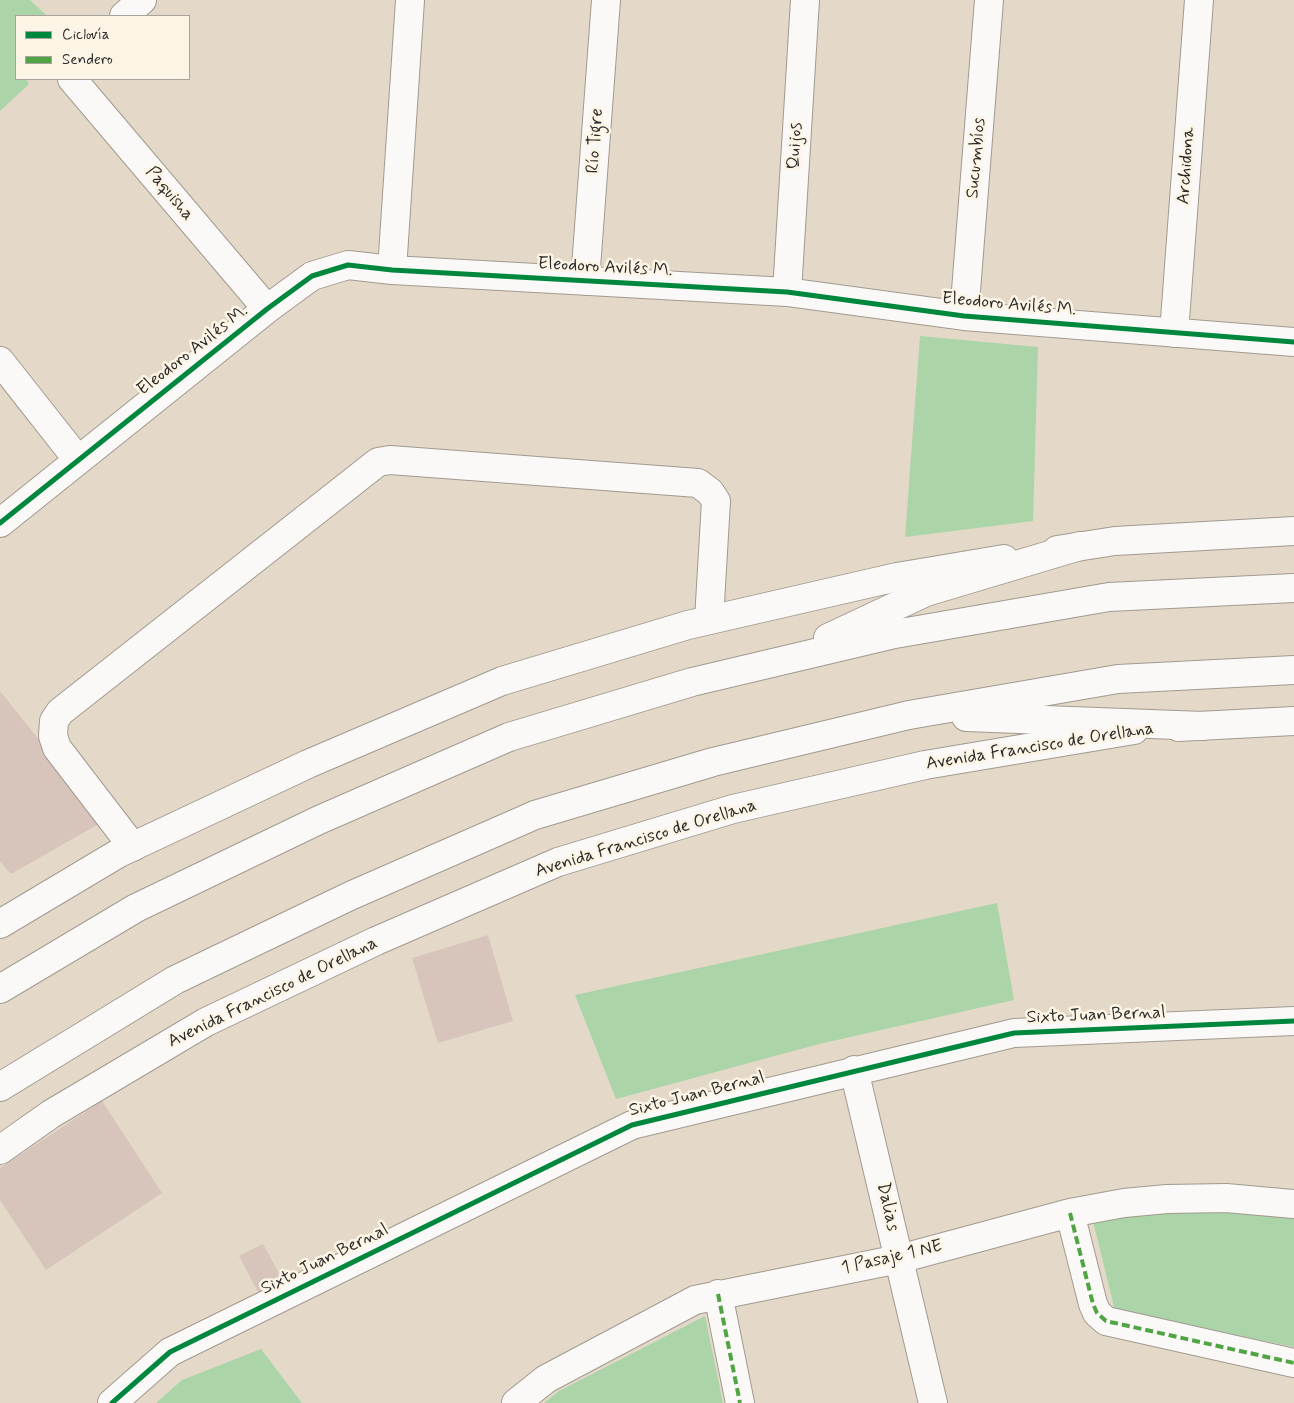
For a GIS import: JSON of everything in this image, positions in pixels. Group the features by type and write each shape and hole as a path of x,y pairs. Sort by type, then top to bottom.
{"main road":[{"path":"125,15 142,0"},
{"path":"392,270 410,0"},
{"name":"Río Tigre","path":"585,281 606,0"},
{"name":"Quijos","path":"787,292 805,0"},
{"name":"Sucumbíos","path":"964,316 989,0"},
{"name":"Archidona","path":"1174,333 1199,0"},
{"name":"Paquisha","path":"73,80 267,310"},
{"name":"Eleodoro Avilés M.","path":"0,523 312,276 348,265 392,270 787,292 964,316 1294,342"},
{"path":"0,361 78,460"},
{"path":"133,847 57,748 53,736 54,722 68,706 378,462 390,460 698,483 710,492 716,501 709,620"},
{"path":"0,924 133,847 308,764 502,681 709,620 897,577 1115,540 1294,531"},
{"path":"778,662 926,592 1080,546"},
{"path":"0,989 136,908 319,820 509,737 692,682 895,634 1109,598 1294,588"},
{"path":"10,1080 175,980 350,896 535,815 713,762 909,715 1118,679 1294,670"},
{"path":"909,715 1203,726"},
{"name":"Avenida Francisco de Orellana","path":"0,1150 52,1114 206,1022 376,941 558,862 733,809 925,765 1130,730 1294,721"},
{"name":"Sixto Juan Bernal","path":"112,1403 170,1352 632,1124 1014,1033 1294,1021"},
{"name":"Dalias","path":"854,1070 933,1403"},
{"name":"1 Pasaje 1 NE","path":"516,1403 546,1379 695,1300 718,1294 899,1259 1070,1213 1124,1203 1167,1199 1226,1198 1294,1204"},
{"path":"1070,1213 1093,1304 1097,1313 1106,1321 1294,1363"},
{"path":"718,1294 740,1403"}],"green space":[{"path":"0,0 30,0 46,15 15,15 15,80 27,80 29,84 0,111"},
{"path":"920,336 1038,347 1033,521 905,537"},
{"path":"997,903 1014,1000 819,1044 616,1099 575,995"},
{"path":"1167,1209 1294,1213 1294,1347 1115,1311 1093,1221"},
{"path":"705,1316 723,1403 544,1403 559,1391"},
{"path":"261,1349 302,1403 156,1403 182,1380"}],"building":[{"path":"0,691 104,821 11,874 0,861"},
{"path":"488,935 513,1021 438,1043 412,958"},
{"path":"102,1101 162,1193 46,1270 0,1200 0,1168"},
{"path":"263,1244 282,1279 258,1292 239,1256"}],"marked path":[{"path":"1070,1213 1093,1304 1097,1313 1106,1321 1294,1363"},
{"path":"718,1294 740,1403"}],"cycle path":[{"path":"0,523 267,309 312,276 348,265 392,270 787,292 964,316 1294,342"},
{"path":"112,1403 170,1352 632,1125 1014,1033 1294,1021"}]}
